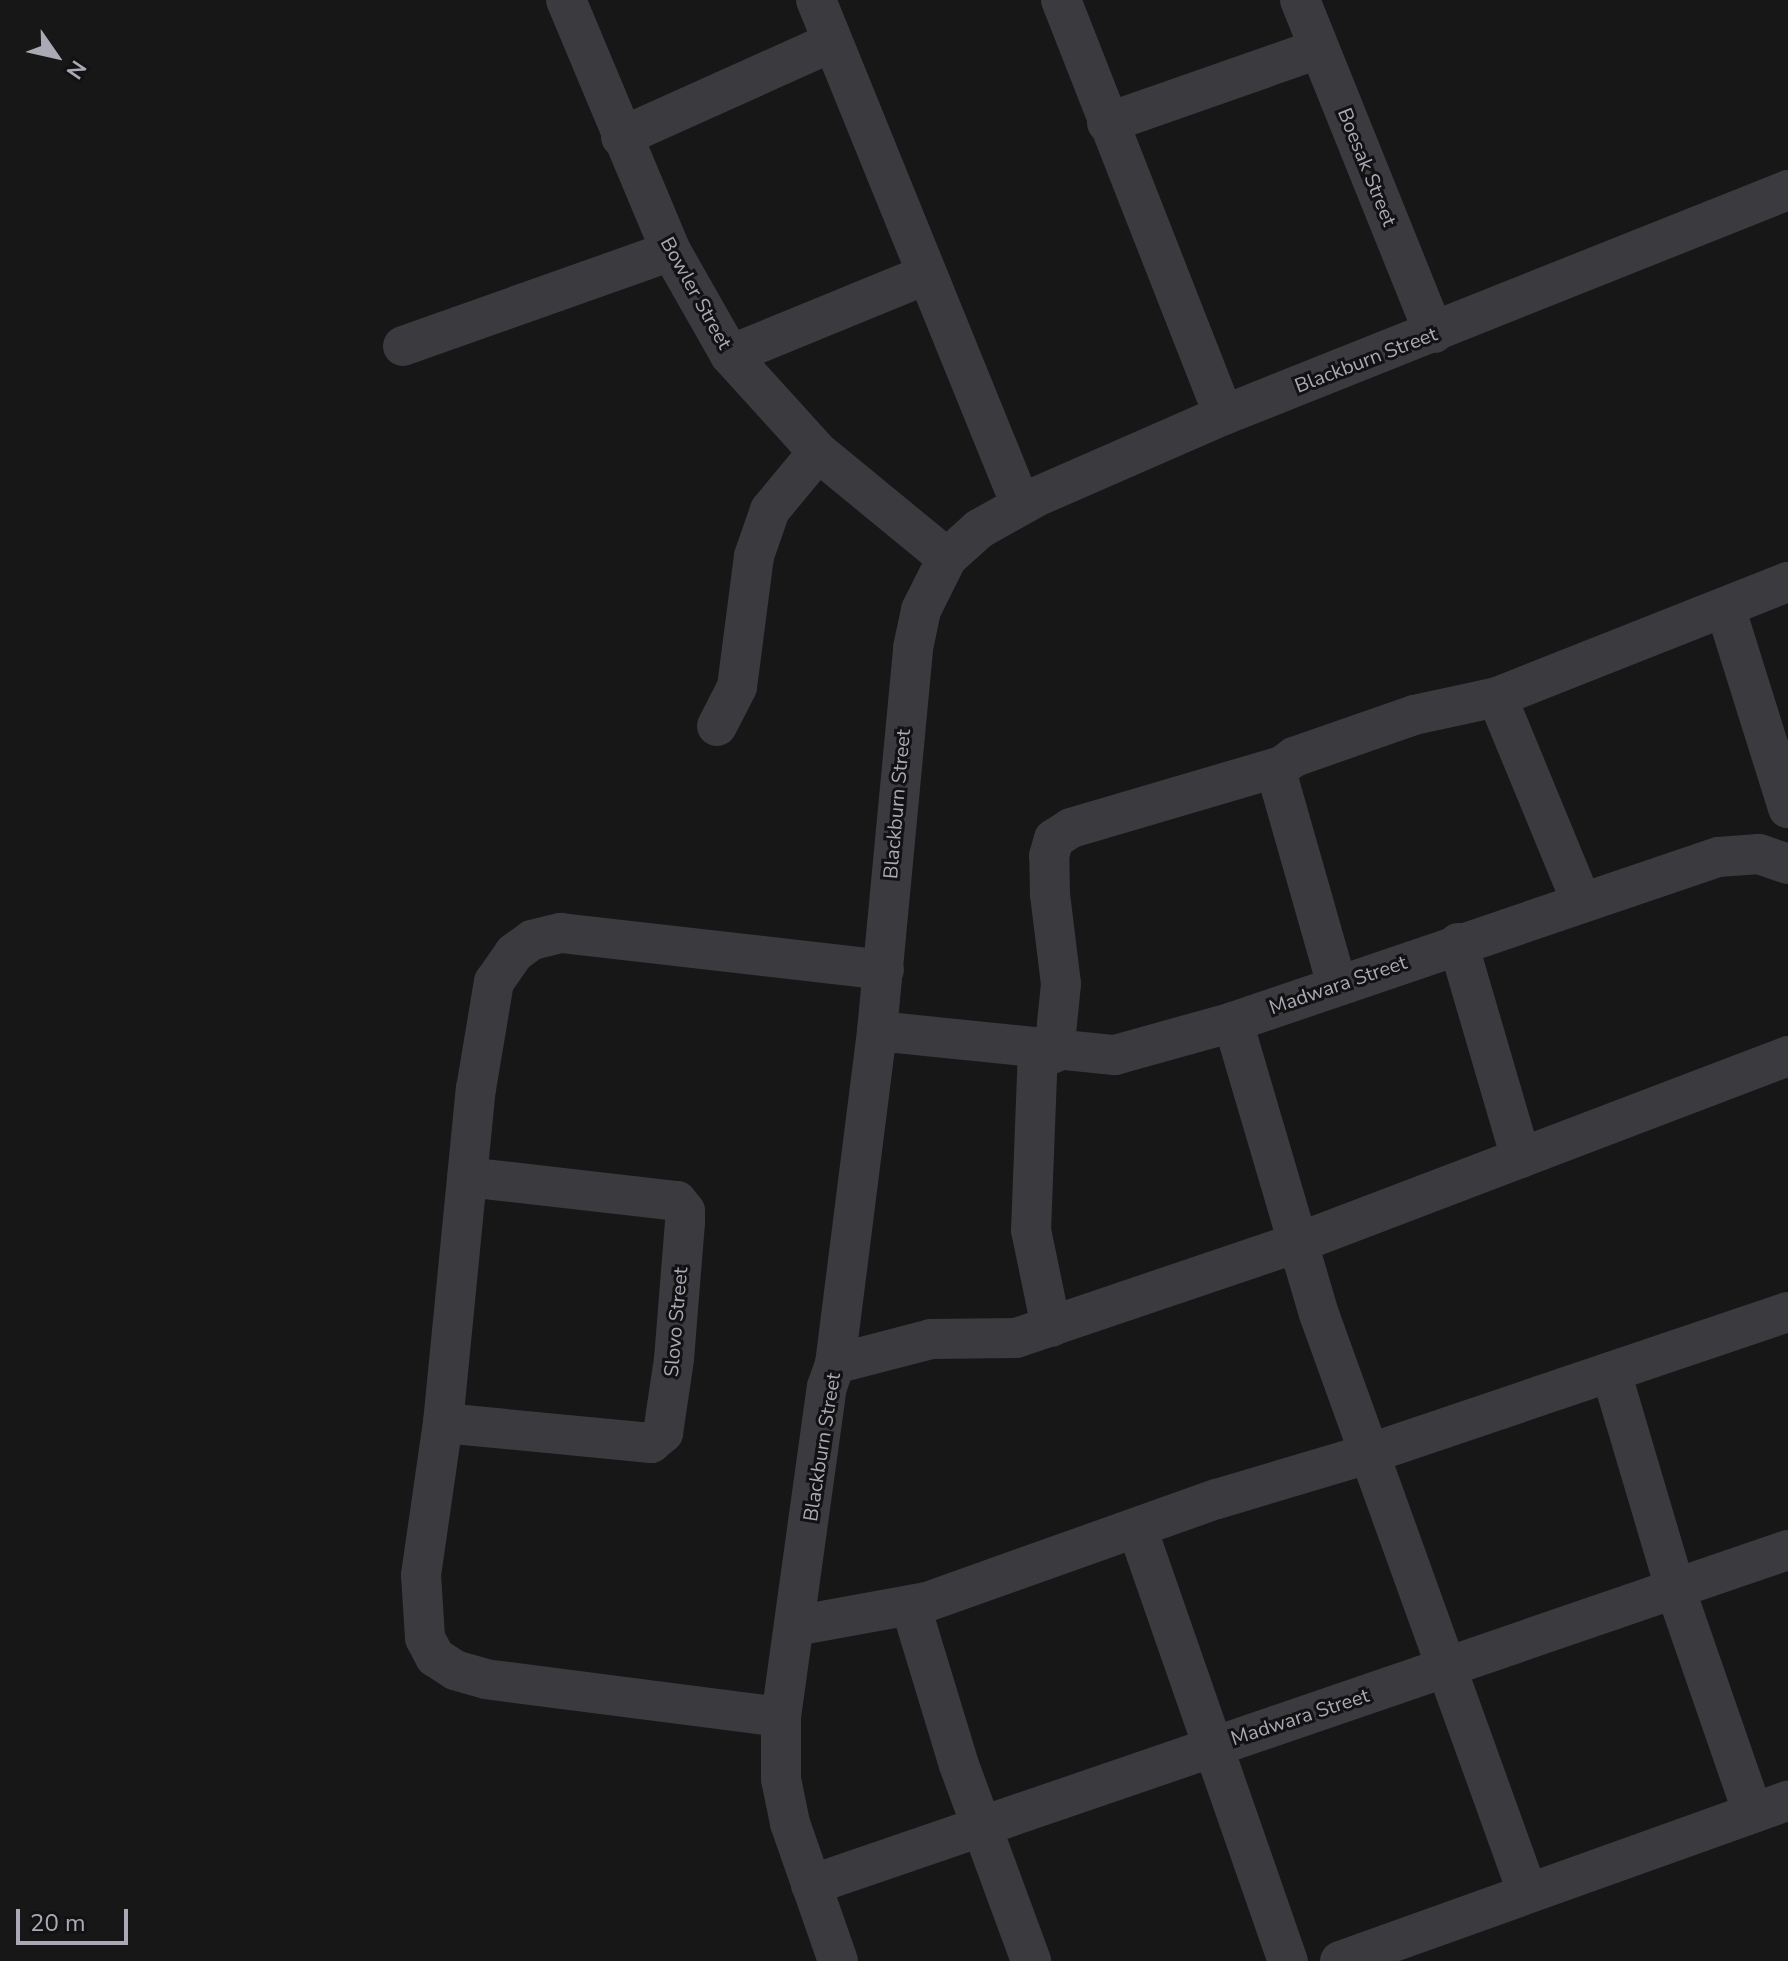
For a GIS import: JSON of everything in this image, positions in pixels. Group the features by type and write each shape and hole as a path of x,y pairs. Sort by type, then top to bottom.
{"street":[{"name":"Bowler Street","path":"566,0 671,251 730,355 818,452 947,558"},
{"path":"816,0 925,275 1021,505"},
{"path":"1061,0 1224,415"},
{"name":"Boesak Street","path":"1300,0 1434,333"},
{"path":"621,137 832,42"},
{"path":"1107,123 1318,49"},
{"name":"Blackburn Street","path":"838,1961 811,1885 781,1779 781,1717 827,1387 835,1364 877,1031 913,648 921,610 947,558 979,529 1021,505 1224,415 1788,190"},
{"path":"403,346 671,251"},
{"path":"730,355 925,275"},
{"path":"717,726 737,687 754,556 770,510 818,452"},
{"path":"1051,1327 1031,1230 1046,1051 1061,984 1050,895 1054,839 1071,828 1282,766 1294,757 1414,715 1497,697 1788,582"},
{"path":"1725,607 1788,808"},
{"path":"1497,697 1581,901"},
{"path":"1282,766 1282,791 1337,985"},
{"name":"Madwara Street","path":"877,1031 1046,1051 1115,1055 1233,1022 1581,901 1718,857 1759,854 1788,864"},
{"path":"781,1717 486,1679 455,1670 435,1657 425,1638 421,1575 443,1423 467,1177 494,982 514,953 532,940 561,933 884,970"},
{"path":"1458,943 1521,1158"},
{"path":"1233,1022 1368,1454 1527,1891"},
{"path":"835,1364 931,1339 1016,1338 1051,1327 1300,1242 1788,1056"},
{"name":"Slovo Street","path":"443,1423 651,1443 663,1433 674,1359 685,1223 685,1211 677,1201 467,1177"},
{"path":"795,1626 911,1607 1137,1528 1368,1454 1788,1312"},
{"path":"1340,1961 1527,1891 1770,1807 1676,1591 1611,1372"},
{"path":"1137,1528 1288,1961"},
{"name":"Madwara Street","path":"811,1885 1676,1591 1788,1550"},
{"path":"911,1607 1031,1961"}]}
